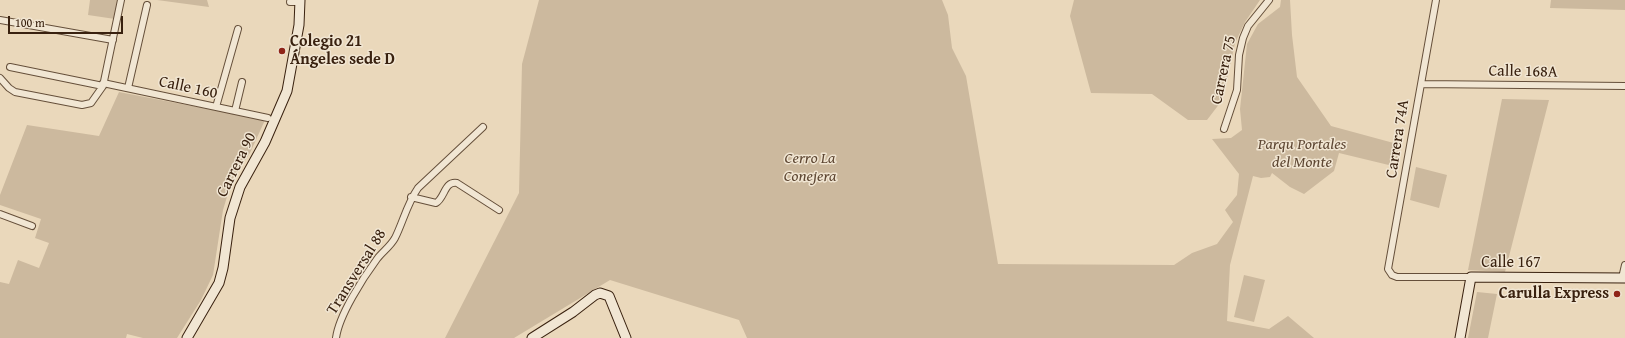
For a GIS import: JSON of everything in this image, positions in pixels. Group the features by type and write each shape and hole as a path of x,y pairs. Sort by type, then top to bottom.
{"street":[{"path":"0,78 8,88 15,92 82,105 91,103 103,85 121,0"},
{"name":"Carrera 75","path":"1224,129 1237,90 1239,55 1242,38 1248,26 1269,0"},
{"name":"Carrera 74A","path":"1397,276 1390,273 1388,264 1401,200 1420,84 1436,0"},
{"path":"290,2 300,1"},
{"name":"Carrera 90","path":"187,338 219,283 223,268 230,218 240,187 265,142 287,91 299,25 300,1"},
{"path":"128,88 147,5"},
{"path":"0,20 113,40"},
{"path":"216,107 238,29"},
{"name":"Calle 160","path":"10,67 103,85 128,88 268,118"},
{"path":"235,111 242,82"},
{"name":"Calle 168A","path":"1420,84 1625,86"},
{"name":"Transversal 88","path":"336,338 337,330 348,305 374,264 395,238 411,197 418,188 483,127"},
{"path":"411,197 436,203 440,201 448,185 452,183 457,184 499,210"},
{"path":"0,214 32,226"},
{"path":"1623,278 1625,265"},
{"name":"Calle 167","path":"1397,276 1623,278"},
{"path":"1460,338 1471,277"},
{"path":"532,338 600,293 609,296 626,338"}],"green space":[{"path":"90,0 118,0 115,19 88,15"},
{"path":"157,0 207,0 209,7"},
{"name":"Cerro La Conejera","path":"539,0 942,0 948,15 952,48 966,76 998,264 1174,265 1192,253 1217,244 1233,222 1225,210 1237,195 1239,174 1212,139 1231,138 1242,130 1240,109 1247,44 1258,24 1280,7 1281,0 1290,0 1297,77 1331,126 1401,145 1397,167 1339,153 1334,171 1304,194 1290,187 1272,173 1270,177 1261,178 1253,176 1230,265 1227,321 1269,329 1288,316 1314,338 747,338 739,320 610,280 514,338 445,338 519,193 522,64"},
{"path":"1074,0 1260,0 1245,22 1235,43 1220,103 1207,120 1188,120 1152,94 1091,93 1070,16"},
{"path":"1551,0 1625,0 1625,10 1550,8"},
{"path":"119,92 265,120 250,153 232,180 223,210 213,275 201,300 177,338 143,338 127,334 126,338 0,338 0,282 9,284 18,260 39,268 49,243 35,238 41,219 0,205 0,195 27,125 99,136"},
{"path":"1502,99 1549,100 1505,272 1468,270"},
{"path":"1416,167 1447,175 1439,208 1410,200"},
{"path":"1244,275 1265,280 1254,322 1234,317"},
{"path":"1477,292 1497,294 1488,338 1468,338"}],"place":[{"name":"Colegio 21 Ángeles sede D","path":"282,51"},
{"name":"Carulla Express","path":"1617,294"}],"park label":[{"name":"Parqu Portales del Monte","path":"1302,154"}]}
